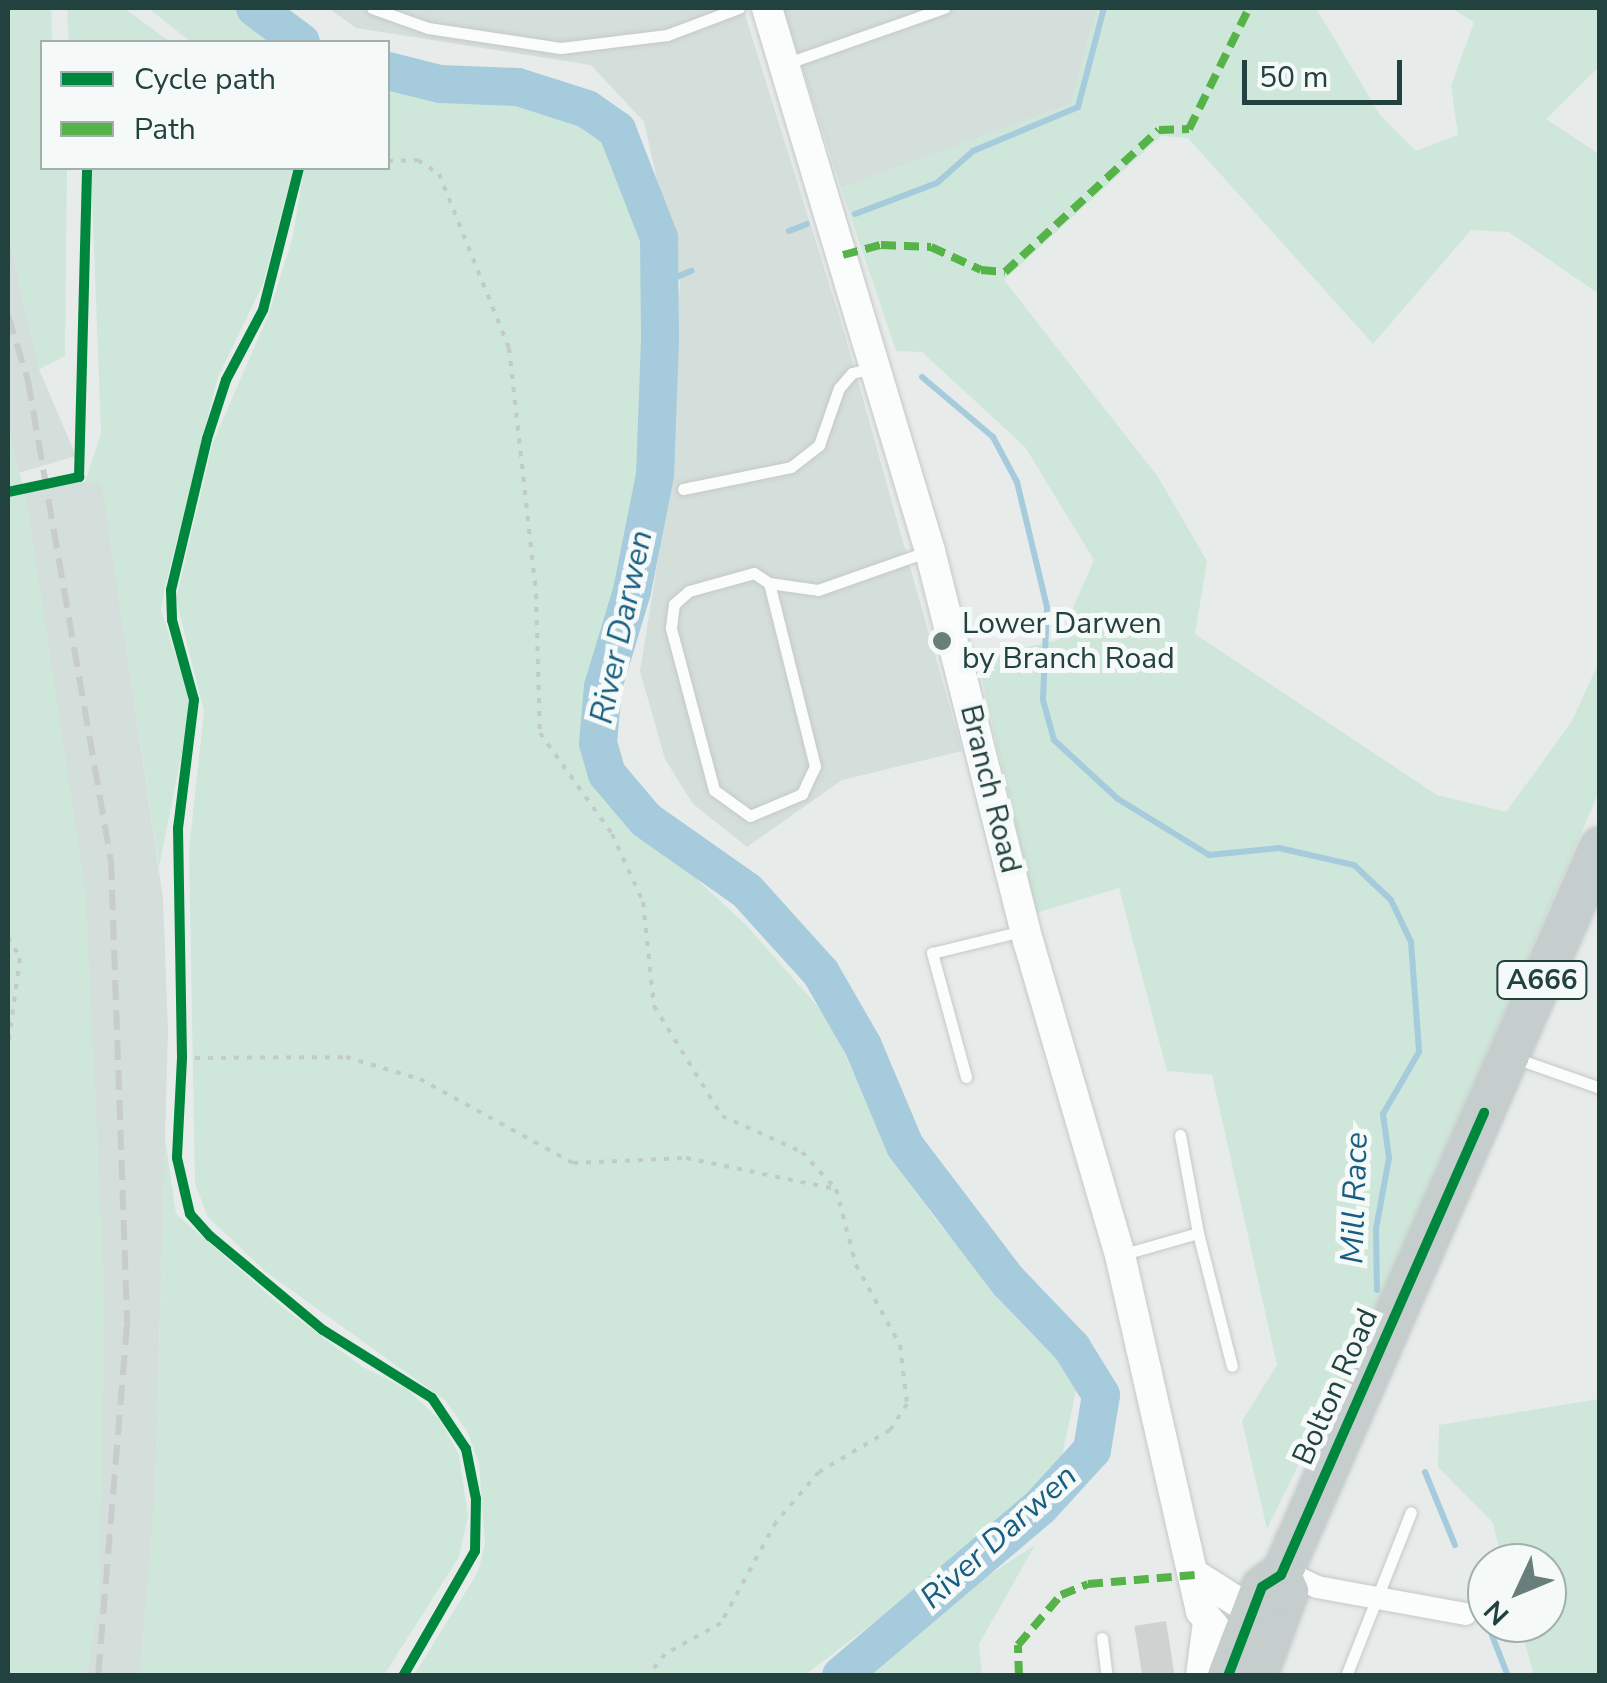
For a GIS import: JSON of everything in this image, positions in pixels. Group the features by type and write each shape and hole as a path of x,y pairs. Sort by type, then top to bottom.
{"highway":[{"name":"Bolton Road","path":"1246,1645 1262,1587 1282,1573 1600,847"}],"street":[{"name":"Branch Road","path":"767,8 930,551 1026,930 1120,1255 1195,1575 1246,1645"},
{"path":"1282,1573 1317,1587 1466,1614"},
{"path":"1195,1575 1246,1645 1201,1676"}],"lane":[{"path":"372,8 472,36 594,48 667,35 739,8"},
{"path":"785,64 944,8"},
{"path":"683,489 791,468 819,445 838,388 852,373 876,366"},
{"path":"770,583 815,766 802,794 750,816 714,790 671,628 674,604 689,591 754,573 770,583 818,590 930,551"},
{"path":"966,1077 932,953 1026,930"},
{"path":"1510,1056 1600,1088"},
{"path":"1180,1135 1198,1233 1232,1366"},
{"path":"1120,1255 1198,1233"},
{"path":"1348,1675 1411,1512"},
{"path":"1102,1638 1108,1676"}],"path":[{"path":"390,161 418,160 439,174 509,348 536,594 540,733 612,834 643,902 654,1006 722,1116 802,1152 836,1189 856,1265 900,1345 906,1404 890,1430 819,1472 776,1522 721,1624 665,1654 648,1676"},
{"path":"8,937 20,958 8,1046"},
{"path":"182,1040 182,1075"},
{"path":"182,1058 346,1057 420,1079 573,1164 686,1158 836,1189"}],"shaded area":[{"path":"328,8 743,8 844,332 962,751 842,780 747,847 693,804 665,759 640,671 666,510 680,282 644,122 591,65 356,28"},
{"path":"783,8 1097,8 1071,104 841,188"},
{"path":"8,234 39,369 76,456 8,476"},
{"path":"67,481 102,483 163,898 168,1031 155,1495 140,1675 63,1675 8,498"}],"green space":[{"path":"8,8 51,8 52,40 40,40 40,170 67,170 65,356 39,369 8,234"},
{"path":"67,8 124,8 167,40 69,40"},
{"path":"148,8 247,8 288,40 188,40"},
{"path":"1097,8 1316,8 1380,115 1416,151 1458,135 1451,86 1474,22 1451,8 1599,8 1599,67 1546,119 1599,154 1599,294 1509,232 1471,230 1373,344 1188,138 1161,136 1004,280 1158,477 1207,561 1195,634 1437,795 1506,812 1572,721 1599,662 1599,792 1386,1286 1267,1529 1242,1421 1277,1365 1212,1075 1167,1071 1119,888 1036,913 977,658 1059,640 1094,560 1025,447 922,352 896,351 841,188 1071,104"},
{"path":"390,80 518,96 591,121 613,140 632,172 643,220 644,480 597,670 589,732 599,772 622,810 746,925 828,1018 897,1166 939,1224 1078,1381 1059,1470 987,1536 805,1675 414,1675 478,1572 485,1544 479,1463 467,1431 446,1401 266,1272 208,1217 195,1184 189,850 204,711 176,599 213,442 268,316 293,236 304,170 390,170"},
{"path":"91,170 292,170 263,284 218,377 164,591 161,610 188,694 188,721 159,868 102,484 85,482 101,433"},
{"path":"8,425 28,508 86,893 105,1302 99,1605 87,1675 8,1675"},
{"path":"165,1138 176,1214 285,1309 361,1366 407,1389 440,1420 459,1455 468,1516 459,1557 384,1675 140,1675 155,1495"},
{"path":"1599,1399 1599,1675 1534,1675 1525,1643 1567,1643 1567,1543 1498,1543 1493,1523 1438,1467 1439,1425"},
{"path":"1035,1545 979,1644 982,1675 855,1675 939,1608"}],"building":[{"path":"1166,1621 1175,1676 1142,1676 1134,1626"}],"waterway":[{"name":"River Darwen","path":"255,8 298,40"},
{"path":"855,214 937,183 973,151 1078,107 1104,8"},
{"name":"River Darwen","path":"390,72 440,84 518,87 587,109 617,130 659,238 660,340 655,475 632,591 603,687 598,743 607,774 646,820 747,891 821,973 863,1046 905,1146 1008,1281 1072,1348 1101,1395 1092,1450 1040,1507 841,1676"},
{"path":"789,231 807,224"},
{"path":"659,284 691,271"},
{"name":"Mill Race","path":"922,377 993,437 1017,482 1047,607 1043,700 1054,740 1118,799 1209,855 1279,848 1354,865 1391,900 1411,942 1419,1052 1383,1114 1389,1158 1376,1229 1377,1290"},
{"name":"Mill Race","path":"1425,1472 1455,1545"},
{"name":"Mill Race","path":"1495,1643 1508,1676"}],"railway":[{"path":"8,315 28,381 111,860 127,1325 98,1676"}],"marked path":[{"path":"843,255 881,245 931,247 981,270 1005,272 1159,130 1189,129 1249,8"},
{"path":"1019,1676 1018,1645 1061,1595 1088,1584 1195,1575"}],"cycle path":[{"path":"8,492 79,477 87,170"},
{"path":"298,170 263,310 226,380 207,439 171,590 172,620 194,700 178,828 182,1058 177,1158 190,1214 210,1236 323,1330 432,1398 466,1449 476,1499 475,1551 403,1676"},
{"path":"1228,1676 1262,1587 1281,1575 1484,1113"}],"place":[{"name":"Lower Darwen by Branch Road","path":"942,641"}]}
